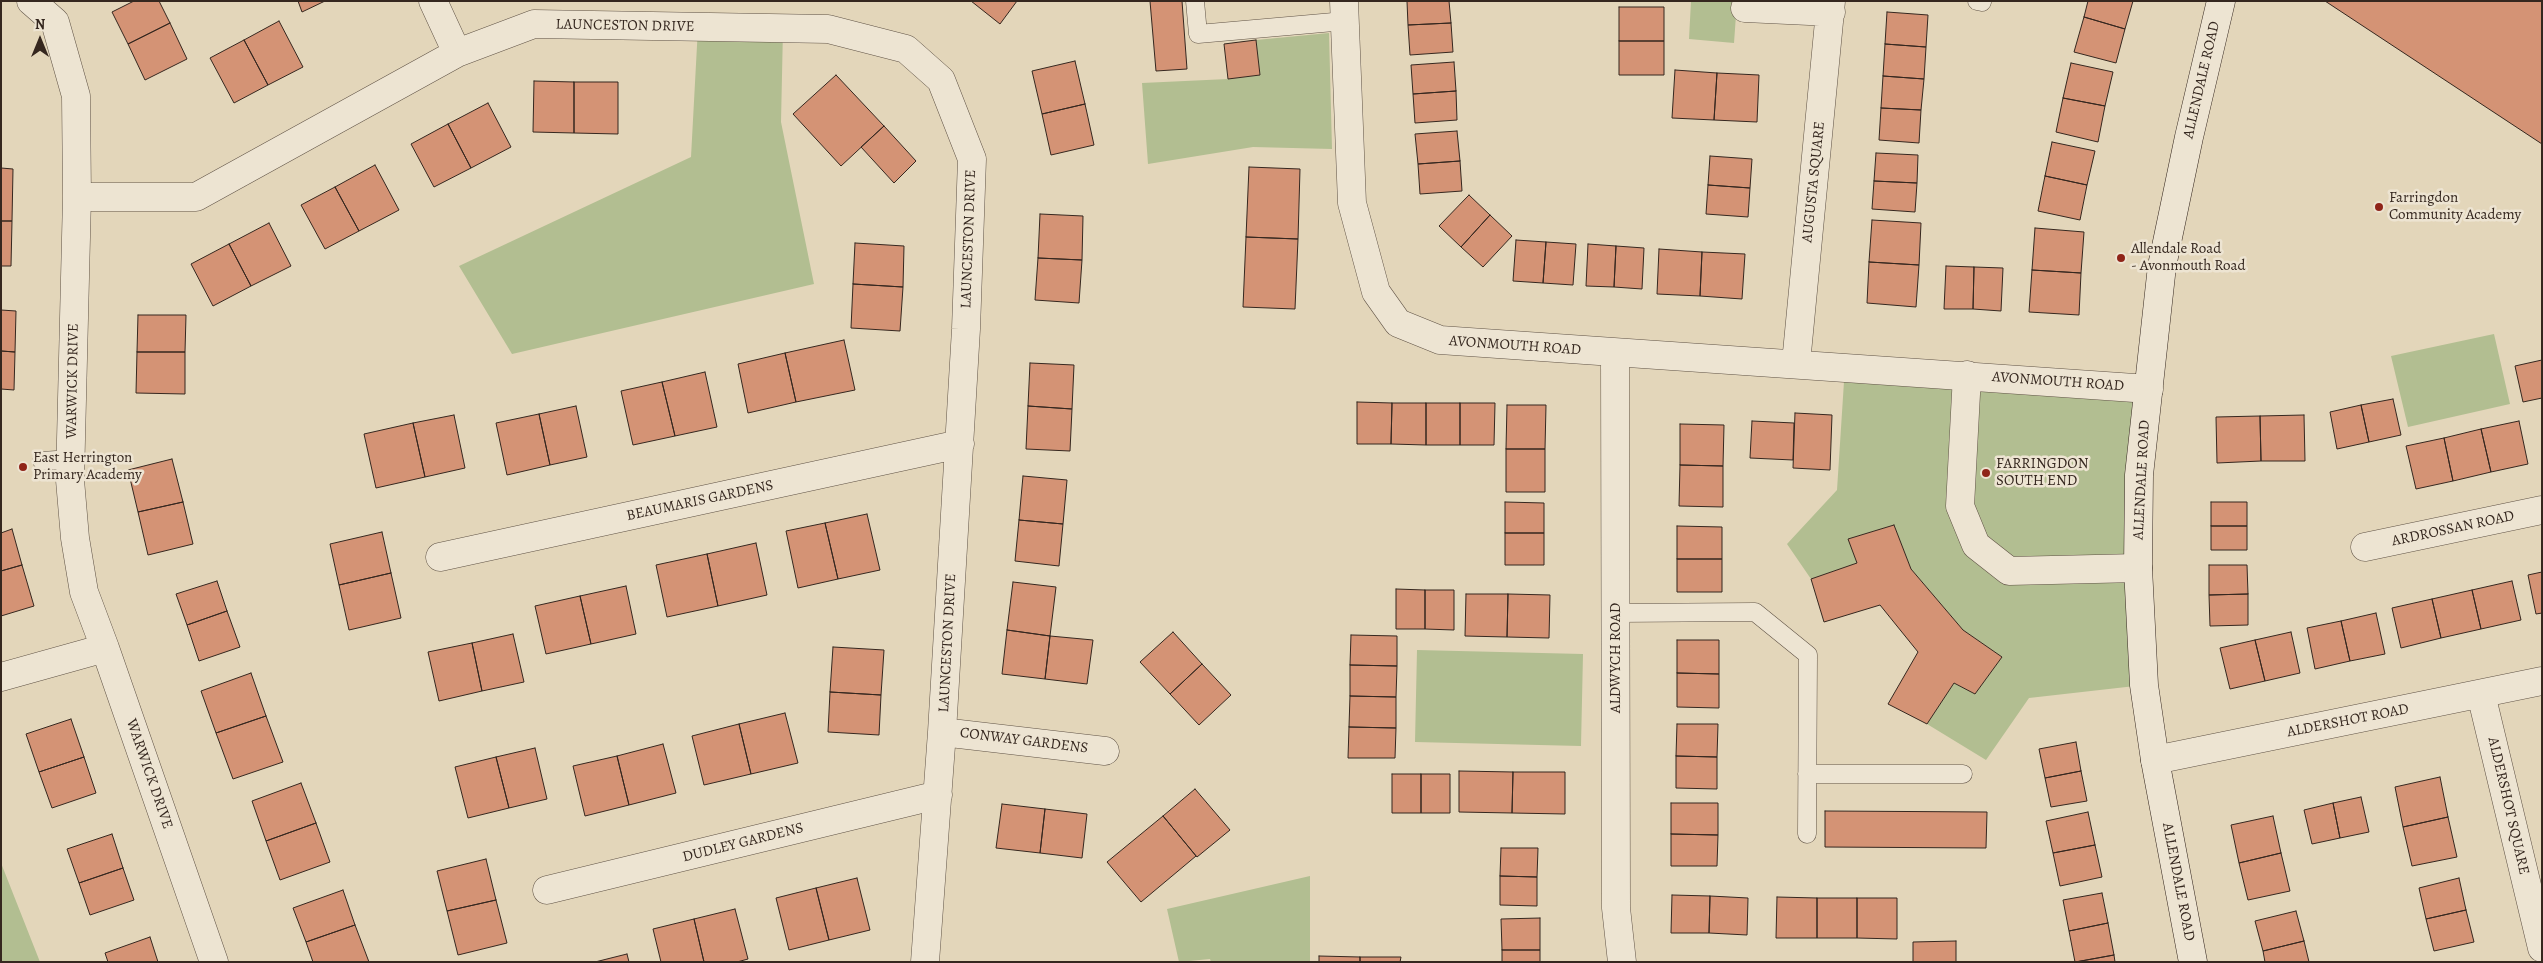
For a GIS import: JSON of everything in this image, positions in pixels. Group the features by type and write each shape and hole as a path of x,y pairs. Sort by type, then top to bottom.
{"street":[{"name":"WARWICK DRIVE","path":"31,1 55,22 76,96 77,196 70,480 75,538 84,592 106,648 214,962"},
{"path":"433,1 457,53"},
{"name":"ALLENDALE ROAD","path":"2193,962 2155,760 2144,685 2138,568 2140,475 2162,266 2189,137 2221,1"},
{"path":"1746,8 1831,7"},
{"name":"AUGUSTA SQUARE","path":"1796,363 1831,7"},
{"name":"AVONMOUTH ROAD","path":"1345,11 1352,202 1376,292 1398,323 1440,340 1616,354 1796,363 2149,389"},
{"name":"LAUNCESTON DRIVE","path":"77,196 196,196 457,53 534,24 828,29 906,49 941,80 972,159 960,444 938,795 925,962"},
{"name":"ALDWYCH ROAD","path":"1616,354 1616,908 1622,962"},
{"path":"1967,375 1960,506 1976,545 2009,571 2138,568"},
{"name":"BEAUMARIS GARDENS","path":"440,557 960,444"},
{"name":"ARDROSSAN ROAD","path":"2365,547 2542,510"},
{"path":"1,677 106,648"},
{"name":"ALDERSHOT ROAD","path":"2155,760 2542,681"},
{"name":"ALDERSHOT SQUARE","path":"2481,694 2542,948"},
{"name":"CONWAY GARDENS","path":"942,732 1105,751"},
{"name":"DUDLEY GARDENS","path":"547,890 938,795"}],"lane":[{"path":"1195,1 1198,34 1345,11"},
{"path":"1976,1 1982,2"},
{"path":"42,460 71,458"},
{"path":"1616,613 1756,612 1808,655 1807,834"},
{"path":"1808,774 1963,774"}],"green space":[{"path":"1691,1 1737,1 1734,43 1689,39"},
{"path":"698,27 783,29 781,122 814,284 512,354 459,266 691,157"},
{"path":"1329,33 1332,149 1253,147 1148,164 1142,83 1228,79 1260,75 1256,40"},
{"path":"2494,334 2510,404 2408,427 2391,356"},
{"path":"1845,366 2149,389 2144,685 2029,698 1986,760 1927,724 1954,683 1975,694 2002,657 1963,630 1911,569 1894,525 1848,539 1857,563 1811,579 1787,544 1837,490"},
{"path":"1417,650 1583,654 1581,746 1415,742"},
{"path":"1,863 40,962 1,962"},
{"path":"1310,876 1310,962 1211,962 1210,959 1179,962 1167,909"}],"building":[{"path":"134,1 159,1 170,23 128,44 112,12"},
{"path":"298,1 325,1 302,12"},
{"path":"971,1 1017,1 1000,24"},
{"path":"1150,1 1182,1 1187,69 1156,71"},
{"path":"1407,1 1449,1 1451,23 1408,25"},
{"path":"2088,1 2133,1 2125,29 2084,17"},
{"path":"2325,1 2542,1 2542,144"},
{"path":"1619,7 1664,7 1664,41 1619,41"},
{"path":"1887,12 1928,15 1926,47 1885,44"},
{"path":"2084,17 2125,29 2116,63 2074,52"},
{"path":"279,21 303,67 268,85 244,40"},
{"path":"170,23 187,59 145,80 128,44"},
{"path":"1451,23 1453,52 1410,55 1408,25"},
{"path":"244,40 268,85 234,103 210,58"},
{"path":"1256,40 1260,75 1228,79 1224,44"},
{"path":"1619,41 1664,41 1664,75 1619,75"},
{"path":"1885,44 1926,47 1924,79 1883,76"},
{"path":"1075,61 1085,104 1042,114 1032,71"},
{"path":"1454,62 1456,91 1413,94 1411,65"},
{"path":"2071,63 2113,72 2105,106 2063,98"},
{"path":"1675,70 1717,73 1714,120 1672,118"},
{"path":"1717,73 1759,75 1757,122 1714,120"},
{"path":"836,75 884,126 841,166 793,114"},
{"path":"1883,76 1924,79 1921,110 1881,108"},
{"path":"534,81 574,82 574,133 533,132"},
{"path":"574,82 618,82 618,134 574,133"},
{"path":"1456,91 1457,120 1415,123 1413,94"},
{"path":"2063,98 2105,106 2098,142 2056,132"},
{"path":"488,103 511,147 471,168 448,124"},
{"path":"1085,104 1094,145 1051,155 1042,114"},
{"path":"1881,108 1921,110 1919,143 1879,140"},
{"path":"448,124 471,168 434,187 411,144"},
{"path":"884,126 916,161 894,183 861,147"},
{"path":"1457,131 1460,161 1418,164 1415,134"},
{"path":"2052,142 2095,151 2087,185 2045,176"},
{"path":"1876,153 1918,155 1917,183 1874,181"},
{"path":"1710,156 1752,159 1750,188 1708,185"},
{"path":"1460,161 1462,191 1420,194 1418,164"},
{"path":"375,165 399,210 359,231 335,187"},
{"path":"1249,167 1300,169 1298,239 1246,237"},
{"path":"1,168 13,169 12,221 1,221"},
{"path":"2045,176 2087,185 2080,220 2038,211"},
{"path":"1874,181 1917,183 1915,212 1872,209"},
{"path":"1708,185 1750,188 1748,217 1706,214"},
{"path":"335,187 359,231 325,249 301,205"},
{"path":"1469,195 1490,215 1461,247 1439,226"},
{"path":"1040,214 1083,216 1082,260 1038,258"},
{"path":"1490,215 1512,236 1483,267 1461,247"},
{"path":"1872,220 1921,223 1919,265 1869,262"},
{"path":"1,221 12,221 11,266 1,266"},
{"path":"269,223 291,266 251,286 229,244"},
{"path":"2035,228 2084,232 2081,273 2032,270"},
{"path":"1246,237 1298,239 1295,309 1243,307"},
{"path":"1516,240 1546,242 1543,283 1513,281"},
{"path":"1546,242 1576,244 1573,285 1543,283"},
{"path":"855,243 904,246 903,287 853,284"},
{"path":"229,244 251,286 213,306 191,264"},
{"path":"1588,244 1616,246 1614,287 1586,286"},
{"path":"1616,246 1644,248 1642,289 1614,287"},
{"path":"1659,249 1702,252 1700,296 1657,294"},
{"path":"1702,252 1745,254 1742,299 1700,296"},
{"path":"1038,258 1082,260 1079,303 1035,300"},
{"path":"1869,262 1919,265 1916,307 1867,303"},
{"path":"1946,266 1974,267 1973,309 1944,309"},
{"path":"1974,267 2003,268 2001,311 1973,309"},
{"path":"2032,270 2081,273 2079,315 2029,312"},
{"path":"853,284 903,287 900,331 851,328"},
{"path":"1,310 16,311 15,352 1,351"},
{"path":"138,315 186,315 185,352 137,352"},
{"path":"844,340 855,390 796,402 785,353"},
{"path":"1,351 15,352 14,390 1,389"},
{"path":"137,352 185,352 185,394 136,393"},
{"path":"785,353 796,402 748,413 738,364"},
{"path":"2542,360 2542,398 2523,402 2515,366"},
{"path":"1030,363 1074,365 1072,409 1028,406"},
{"path":"705,372 717,427 675,436 662,382"},
{"path":"662,382 675,436 633,445 621,391"},
{"path":"2393,399 2401,435 2369,442 2361,405"},
{"path":"1357,402 1392,403 1391,444 1357,444"},
{"path":"1392,403 1426,403 1426,445 1391,444"},
{"path":"1426,403 1460,403 1460,445 1426,445"},
{"path":"1460,403 1495,403 1494,445 1460,445"},
{"path":"1507,405 1546,405 1545,449 1506,449"},
{"path":"2361,405 2369,442 2337,449 2330,412"},
{"path":"576,406 587,457 550,465 539,414"},
{"path":"1028,406 1072,409 1070,451 1026,449"},
{"path":"1795,413 1832,415 1830,470 1793,468"},
{"path":"539,414 550,465 507,475 496,423"},
{"path":"454,415 465,468 425,477 413,423"},
{"path":"2304,415 2305,461 2261,461 2260,416"},
{"path":"2260,416 2261,461 2217,463 2216,417"},
{"path":"1752,421 1794,423 1793,460 1750,458"},
{"path":"2519,421 2528,464 2491,472 2481,429"},
{"path":"413,423 425,477 376,488 364,434"},
{"path":"1680,424 1724,425 1723,466 1680,465"},
{"path":"2481,429 2491,472 2453,481 2444,438"},
{"path":"2444,438 2453,481 2416,489 2406,446"},
{"path":"1506,449 1545,449 1545,492 1506,492"},
{"path":"172,459 183,502 138,512 128,470"},
{"path":"1680,465 1723,466 1723,507 1679,506"},
{"path":"1023,476 1067,480 1063,524 1019,520"},
{"path":"183,502 193,544 148,555 138,512"},
{"path":"1505,502 1544,503 1544,533 1505,533"},
{"path":"2211,502 2247,502 2247,526 2211,526"},
{"path":"867,514 880,570 838,579 825,523"},
{"path":"1019,520 1063,524 1059,566 1015,561"},
{"path":"825,523 838,579 798,588 786,531"},
{"path":"1894,525 1911,569 1963,630 2002,657 1975,694 1954,683 1927,724 1888,704 1918,652 1880,605 1824,622 1811,579 1857,563 1848,539"},
{"path":"1677,526 1722,527 1722,559 1677,559"},
{"path":"2211,526 2247,526 2247,550 2211,550"},
{"path":"12,529 22,565 1,571 1,533"},
{"path":"382,532 391,573 339,585 330,544"},
{"path":"1505,533 1544,533 1544,565 1505,565"},
{"path":"756,543 767,595 718,606 707,554"},
{"path":"707,554 718,606 667,617 656,565"},
{"path":"1677,559 1722,559 1722,592 1677,592"},
{"path":"22,565 34,606 1,616 1,571"},
{"path":"2209,565 2247,565 2248,594 2209,595"},
{"path":"2542,572 2542,613 2536,614 2528,575"},
{"path":"391,573 401,618 349,630 339,585"},
{"path":"217,581 227,611 187,625 176,594"},
{"path":"2512,581 2521,620 2481,629 2472,590"},
{"path":"1013,582 1056,587 1050,636 1007,630"},
{"path":"626,586 636,634 591,644 580,596"},
{"path":"1396,589 1425,590 1425,629 1396,629"},
{"path":"1425,590 1454,590 1454,630 1425,629"},
{"path":"2472,590 2481,629 2441,638 2432,599"},
{"path":"1466,594 1508,594 1507,637 1465,636"},
{"path":"1508,594 1550,595 1549,638 1507,637"},
{"path":"2248,594 2248,625 2210,626 2209,595"},
{"path":"580,596 591,644 546,654 535,606"},
{"path":"2432,599 2441,638 2401,648 2392,608"},
{"path":"227,611 240,647 199,661 187,625"},
{"path":"2376,613 2385,654 2350,661 2341,621"},
{"path":"2341,621 2350,661 2315,669 2307,628"},
{"path":"1007,630 1050,636 1045,679 1002,674"},
{"path":"1173,632 1202,664 1170,694 1140,662"},
{"path":"2291,632 2300,673 2265,681 2255,640"},
{"path":"513,634 524,682 482,691 472,643"},
{"path":"1351,635 1397,636 1397,666 1350,665"},
{"path":"1050,636 1093,640 1087,684 1045,679"},
{"path":"1677,640 1719,640 1719,674 1677,673"},
{"path":"2255,640 2265,681 2230,689 2220,648"},
{"path":"472,643 482,691 439,701 428,652"},
{"path":"833,647 884,650 881,695 830,692"},
{"path":"1202,664 1231,695 1199,725 1170,694"},
{"path":"1350,665 1397,666 1396,697 1350,696"},
{"path":"251,673 266,716 216,733 201,691"},
{"path":"1677,673 1719,674 1719,708 1677,707"},
{"path":"830,692 881,695 879,735 828,732"},
{"path":"1350,696 1396,697 1396,728 1349,727"},
{"path":"785,713 798,763 751,774 739,724"},
{"path":"266,716 283,762 233,779 216,733"},
{"path":"71,719 84,757 39,772 26,734"},
{"path":"739,724 751,774 704,785 692,736"},
{"path":"1677,724 1718,724 1717,757 1676,756"},
{"path":"1349,727 1396,728 1395,758 1348,758"},
{"path":"2076,742 2081,771 2045,778 2039,749"},
{"path":"663,744 676,793 629,805 617,756"},
{"path":"535,748 547,799 509,808 496,757"},
{"path":"617,756 629,805 585,816 573,766"},
{"path":"1676,756 1717,757 1717,789 1676,788"},
{"path":"84,757 96,793 52,808 39,772"},
{"path":"496,757 509,808 468,818 455,767"},
{"path":"1459,771 1513,772 1512,813 1459,812"},
{"path":"2081,771 2087,801 2051,807 2045,778"},
{"path":"1513,772 1565,772 1565,814 1512,813"},
{"path":"1392,774 1421,774 1421,813 1392,813"},
{"path":"1421,774 1450,774 1450,813 1421,813"},
{"path":"2440,777 2448,817 2403,827 2395,787"},
{"path":"301,783 316,823 266,841 252,801"},
{"path":"1195,789 1230,830 1197,857 1163,816"},
{"path":"2361,797 2369,832 2340,838 2333,803"},
{"path":"1671,803 1718,803 1718,835 1671,834"},
{"path":"2333,803 2340,838 2312,844 2304,810"},
{"path":"1002,804 1045,809 1040,853 996,848"},
{"path":"1045,809 1087,814 1082,858 1040,853"},
{"path":"1825,811 1987,812 1986,848 1825,847"},
{"path":"2088,812 2095,845 2053,853 2046,821"},
{"path":"1163,816 1196,856 1141,902 1107,862"},
{"path":"2273,816 2281,853 2239,863 2231,825"},
{"path":"2448,817 2457,857 2412,866 2403,827"},
{"path":"316,823 330,862 280,880 266,841"},
{"path":"112,834 123,868 79,883 67,849"},
{"path":"1671,834 1718,835 1717,866 1671,866"},
{"path":"2095,845 2102,877 2060,886 2053,853"},
{"path":"1501,848 1538,848 1537,877 1500,876"},
{"path":"2281,853 2290,891 2248,900 2239,863"},
{"path":"486,859 496,900 447,911 437,871"},
{"path":"123,868 134,900 90,915 79,883"},
{"path":"1500,876 1537,877 1537,906 1500,905"},
{"path":"857,878 870,930 829,940 816,888"},
{"path":"2459,878 2466,910 2426,919 2419,888"},
{"path":"816,888 829,940 789,950 776,898"},
{"path":"343,890 355,925 306,942 293,908"},
{"path":"2102,893 2108,923 2069,931 2063,900"},
{"path":"1672,895 1710,896 1709,933 1671,933"},
{"path":"1710,896 1748,898 1747,935 1709,933"},
{"path":"1777,897 1817,898 1817,938 1776,938"},
{"path":"1817,898 1857,898 1857,938 1817,938"},
{"path":"1857,898 1897,898 1897,939 1857,938"},
{"path":"496,900 507,943 458,955 447,911"},
{"path":"735,909 748,959 737,962 704,962 694,919"},
{"path":"2466,910 2474,942 2434,951 2426,919"},
{"path":"2296,911 2304,941 2263,951 2255,921"},
{"path":"1540,918 1540,950 1502,950 1501,919"},
{"path":"694,919 704,962 661,962 653,929"},
{"path":"2108,923 2114,955 2075,962 2069,931"},
{"path":"355,925 369,962 313,962 306,942"},
{"path":"150,937 158,962 108,962 105,953"},
{"path":"1956,941 1956,962 1913,962 1913,942"},
{"path":"2304,941 2309,962 2265,962 2263,951"},
{"path":"1502,950 1540,950 1540,962 1502,962"},
{"path":"627,954 629,962 595,962"},
{"path":"2114,955 2115,962 2076,962"},
{"path":"1319,956 1360,957 1360,962 1319,962"},
{"path":"1360,957 1401,957 1400,962 1360,962"}],"place":[{"name":"Farringdon Community Academy","path":"2379,207"},
{"name":"Allendale Road - Avonmouth Road","path":"2121,258"},
{"name":"East Herrington Primary Academy","path":"23,467"},
{"name":"FARRINGDON SOUTH END","path":"1986,473"}]}
